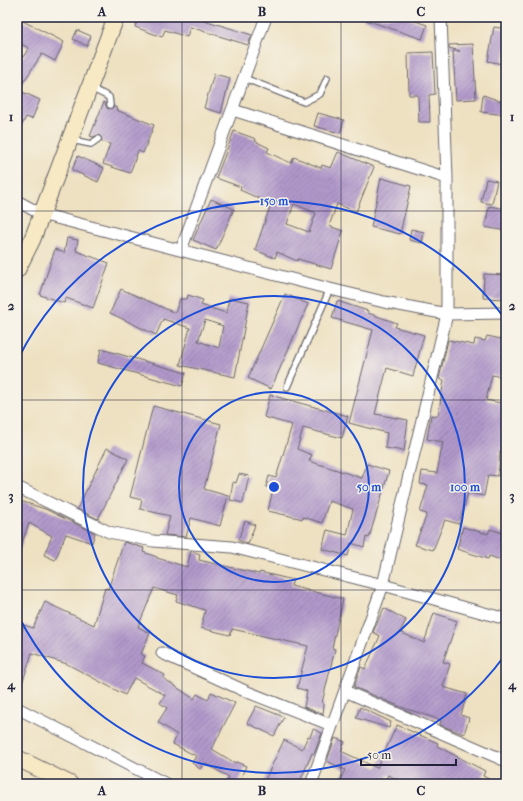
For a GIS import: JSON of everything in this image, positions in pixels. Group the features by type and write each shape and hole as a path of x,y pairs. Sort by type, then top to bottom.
{"street":[{"path":"17,270 32,240 116,17"},
{"path":"181,250 266,17"},
{"path":"311,784 331,724 345,691 383,585 446,314 447,178 441,17"},
{"path":"232,110 447,178"},
{"path":"17,200 41,214 330,289 446,314 506,313"},
{"path":"17,487 109,532 153,541 232,547 383,585 506,619"},
{"path":"162,653 245,691 331,724"},
{"path":"345,691 506,761"},
{"path":"17,708 166,784"},
{"path":"17,758 70,784"}],"lane":[{"path":"244,78 304,102 320,94 327,78"},
{"path":"90,86 109,98 110,105"},
{"path":"69,139 91,144 98,139"},
{"path":"287,387 330,289"}],"building":[{"path":"139,17 194,17 252,35 248,45 190,27 187,37 165,30 162,37 135,27"},
{"path":"363,17 404,17 427,25 422,39 363,19"},
{"path":"17,18 64,42 55,61 42,54 18,90 40,100 32,119 26,117 17,135 17,66 29,48 17,42"},
{"path":"494,27 506,29 506,49 502,64 488,61"},
{"path":"77,30 91,36 87,46 73,39"},
{"path":"473,44 476,99 456,100 453,51 460,51 449,48 449,45"},
{"path":"433,52 435,94 429,95 430,122 419,122 418,95 409,95 408,53"},
{"path":"214,74 230,78 221,113 204,108"},
{"path":"483,95 506,103 506,115 481,112"},
{"path":"104,102 108,109 114,107 117,108 116,110 154,125 143,153 138,151 130,173 103,164 110,144 102,141 99,135 93,137 90,136"},
{"path":"318,113 344,120 340,133 314,126"},
{"path":"234,131 256,139 255,141 269,148 267,152 291,163 294,157 321,168 322,165 331,168 338,152 374,167 356,212 337,204 329,226 343,231 331,269 298,259 297,261 277,252 275,258 255,250 271,204 240,190 241,187 216,178","holes":["294,204 316,213 309,232 287,224"]},
{"path":"78,156 104,168 98,182 72,170"},
{"path":"381,178 411,186 400,234 371,227"},
{"path":"486,179 497,181 492,204 481,202"},
{"path":"211,199 234,209 216,250 193,240"},
{"path":"489,206 506,209 506,231 485,227"},
{"path":"411,229 424,232 422,243 409,240"},
{"path":"67,238 78,240 76,251 109,263 93,308 66,298 64,303 40,295 55,249 64,253"},
{"path":"484,274 506,275 506,299 483,298"},
{"path":"121,289 175,313 180,299 187,299 188,295 203,300 201,305 226,313 229,298 249,302 235,377 180,365 190,328 163,319 156,335 110,313","holes":["205,320 223,326 219,348 198,341"]},
{"path":"285,294 308,304 271,389 248,378"},
{"path":"337,301 368,311 368,313 397,323 395,327 424,335 413,376 387,368 375,414 408,420 404,451 385,448 387,433 349,423 373,330 332,318"},
{"path":"487,336 506,340 506,378 492,375 486,400 506,404 506,452 500,451 498,476 488,475 484,496 468,493 459,524 445,520 433,550 415,545 427,514 420,512 428,485 420,484 422,471 437,473 443,442 427,439 431,415 438,416 444,380 439,379 448,340 474,345 475,339 485,341"},
{"path":"101,349 186,373 182,386 98,363"},
{"path":"270,395 348,416 342,438 303,428 297,449 312,455 309,461 362,478 367,464 389,471 369,538 366,537 364,547 351,543 348,556 322,549 327,530 347,535 353,509 329,501 322,523 303,517 303,519 268,511 273,489 266,487 269,476 276,478 292,425 264,417"},
{"path":"153,406 221,424 204,489 228,496 220,526 191,518 186,537 165,535 170,516 140,509 142,500 130,497"},
{"path":"107,448 128,459 98,519 77,509"},
{"path":"239,474 249,476 243,503 230,500 233,482 236,483"},
{"path":"17,500 45,509 95,533 92,543 66,534 55,560 44,555 52,536 29,523 19,552 17,552"},
{"path":"245,521 255,525 248,544 238,540"},
{"path":"463,527 488,534 490,529 506,534 504,561 489,556 488,559 457,549"},
{"path":"124,542 144,548 143,552 157,558 187,567 191,551 200,554 199,560 259,574 260,572 293,580 291,586 343,599 332,648 335,649 322,703 324,704 323,714 304,707 307,691 297,688 308,646 232,629 230,635 201,628 205,610 176,601 178,595 154,588 138,627 150,633 141,654 145,656 142,663 165,675 163,678 194,699 197,694 208,700 211,692 235,703 212,749 235,763 236,762 246,766 238,784 226,784 229,777 204,763 200,769 192,763 196,756 173,744 177,735 158,722 167,708 160,703 165,695 134,678 125,695 67,664 32,653 19,693 17,692 17,647 24,625 33,628 45,602 94,625 105,588 108,589"},
{"path":"384,608 406,620 400,632 424,643 434,613 457,621 443,662 450,664 443,687 467,694 461,715 469,718 464,734 440,725 441,720 401,707 354,687 361,667 365,669 380,636 373,632"},
{"path":"256,706 284,717 274,736 247,723"},
{"path":"360,707 391,722 389,728 356,718"},
{"path":"397,725 438,743 437,746 485,771 483,776 498,784 406,784 388,775 384,784 338,784 345,770 327,761 335,738 345,742 341,751 377,768"},
{"path":"313,729 322,733 314,754 312,753 299,784 263,784 284,740 302,749 308,736 310,737"}]}
